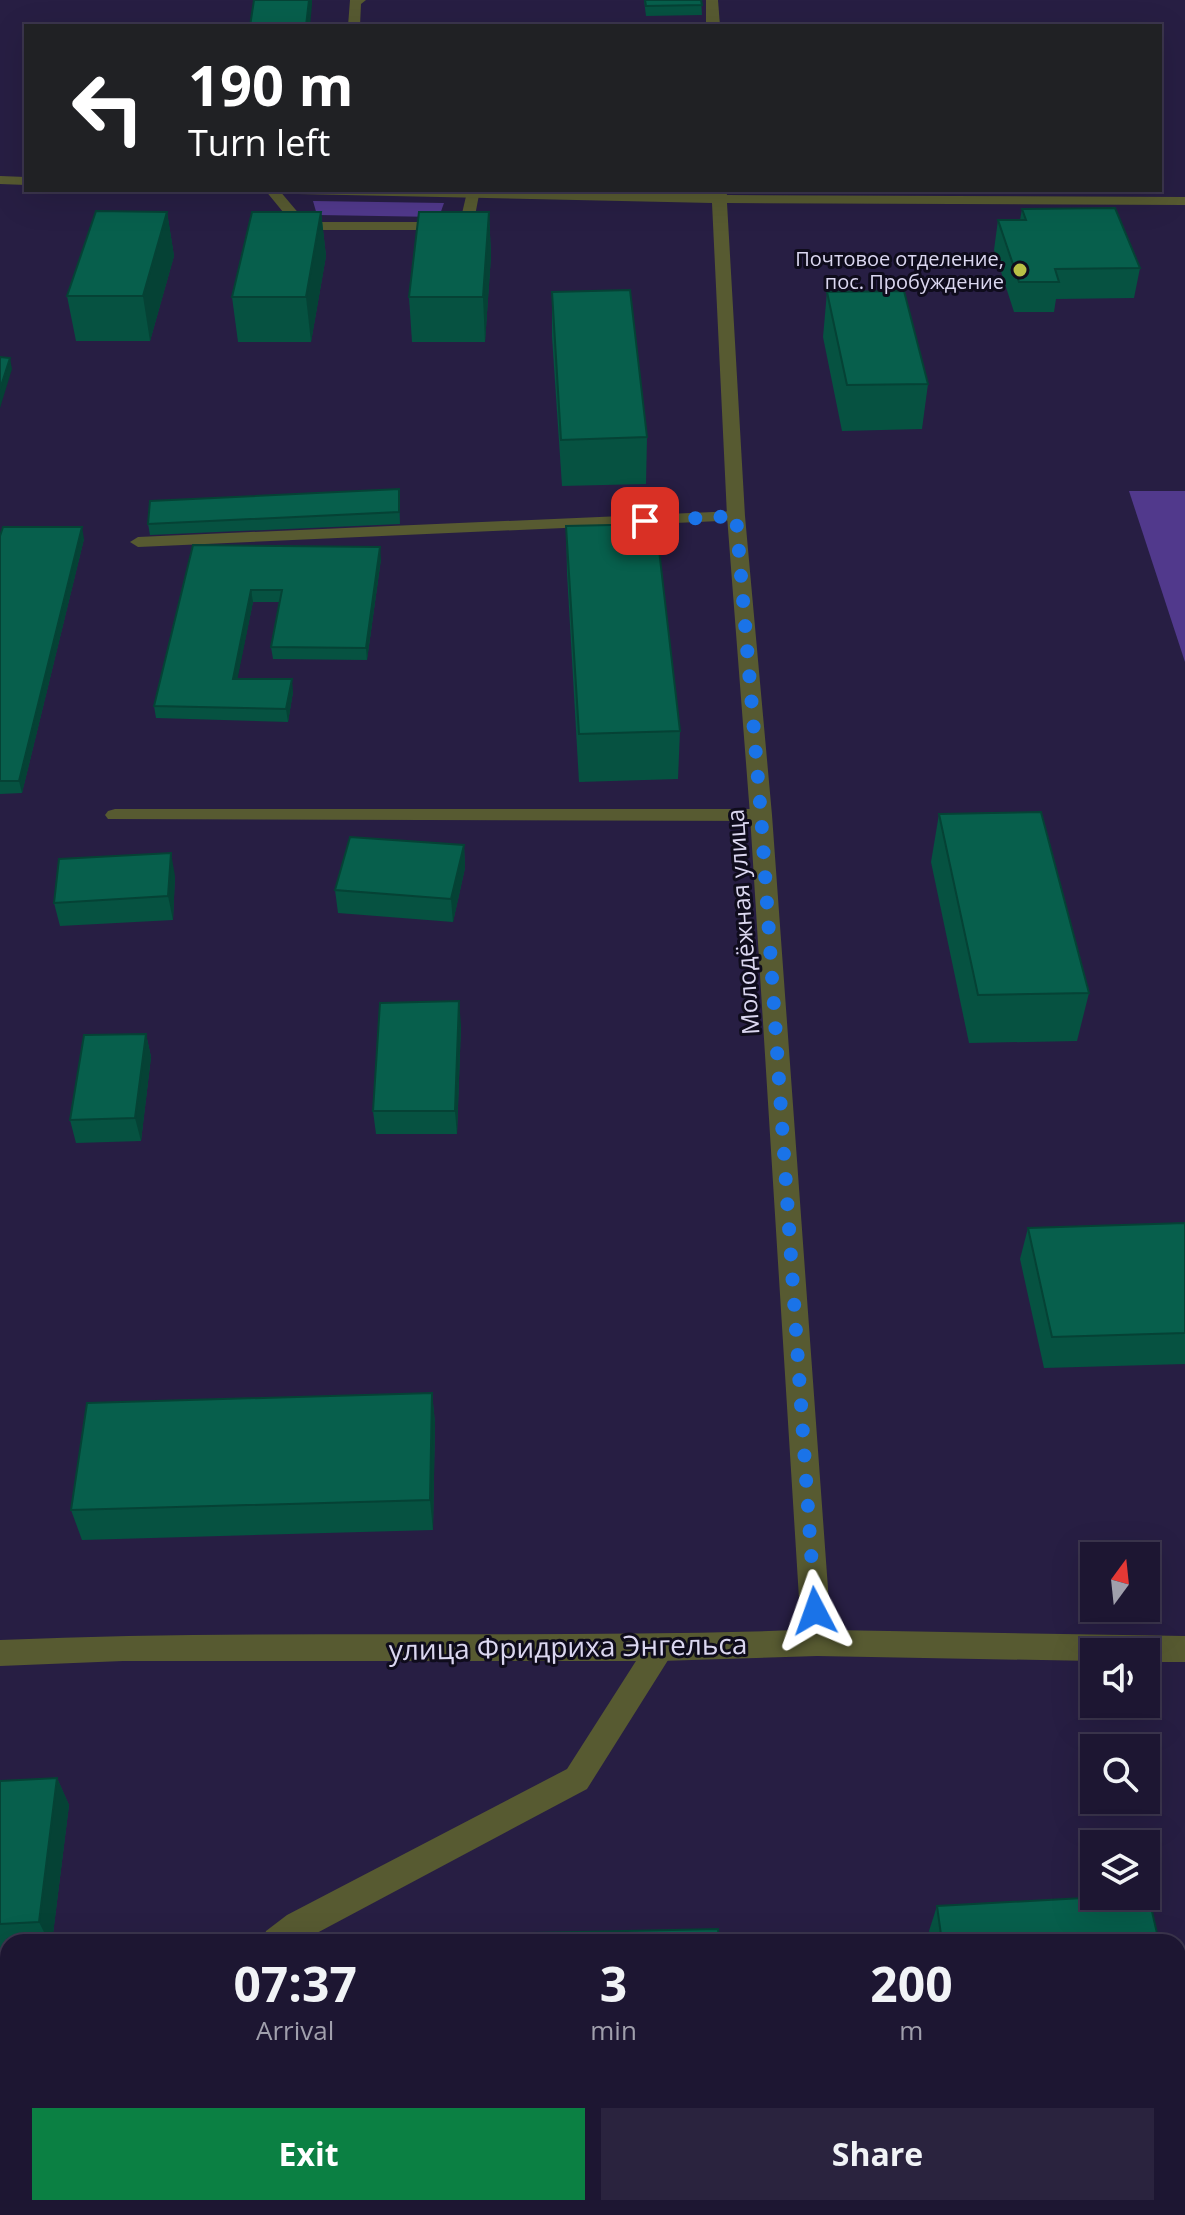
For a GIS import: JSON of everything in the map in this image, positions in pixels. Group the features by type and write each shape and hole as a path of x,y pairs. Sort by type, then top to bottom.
{"street":[{"path":"712,0 713,24"},
{"path":"0,180 24,181"},
{"path":"368,192 1185,201"},
{"name":"Молодёжная улица","path":"719,194 736,516 761,815 817,1643"},
{"name":"улица Фридриха Энгельса","path":"0,1653 123,1648 660,1648 817,1643 1185,1649"}],"lane":[{"path":"354,24 355,2 360,0"},
{"path":"274,192 302,226 466,226 472,195"},
{"path":"138,542 736,516"},
{"path":"115,815 761,815"},
{"path":"286,1934 297,1925 577,1779 660,1648"}],"shaded area":[{"path":"313,201 444,203 439,217 317,215"},
{"path":"1129,491 1185,491 1185,662"}],"building":[{"path":"254,0 309,0 306,24 250,24"},
{"path":"645,0 701,0 702,5 646,6"},
{"path":"1115,208 1140,268 1055,269 1059,282 1019,282 998,220 1026,220 1022,209"},
{"path":"96,211 167,212 143,296 67,296"},
{"path":"252,212 321,212 306,297 232,297"},
{"path":"419,212 489,212 483,297 409,297"},
{"path":"630,290 647,437 561,440 552,292"},
{"path":"904,291 928,384 847,385 827,292"},
{"path":"0,357 10,358 0,389"},
{"path":"399,489 399,512 148,524 150,501"},
{"path":"656,524 680,731 579,734 566,526"},
{"path":"3,527 82,527 19,781 0,781 0,536"},
{"path":"193,545 380,547 366,648 271,647 282,590 251,590 233,679 292,679 286,709 154,706"},
{"path":"1041,812 1089,993 978,995 939,814"},
{"path":"350,837 464,845 451,899 335,890"},
{"path":"171,853 168,896 54,903 59,859"},
{"path":"459,1001 455,1111 373,1111 380,1003"},
{"path":"146,1034 135,1118 70,1120 84,1035"},
{"path":"1185,1223 1185,1333 1052,1337 1028,1228"},
{"path":"432,1393 430,1500 71,1510 87,1403"},
{"path":"57,1778 39,1922 0,1924 0,1781"},
{"path":"1080,1898 1080,1910 1152,1910 1157,1934 941,1934 937,1906"},
{"path":"718,1929 718,1934 482,1934"}],"place":[{"name":"Почтовое отделение, пос. Пробуждение","path":"1020,270"}],"route":[{"path":"645,521 736,516 761,815 815,1611"}]}
